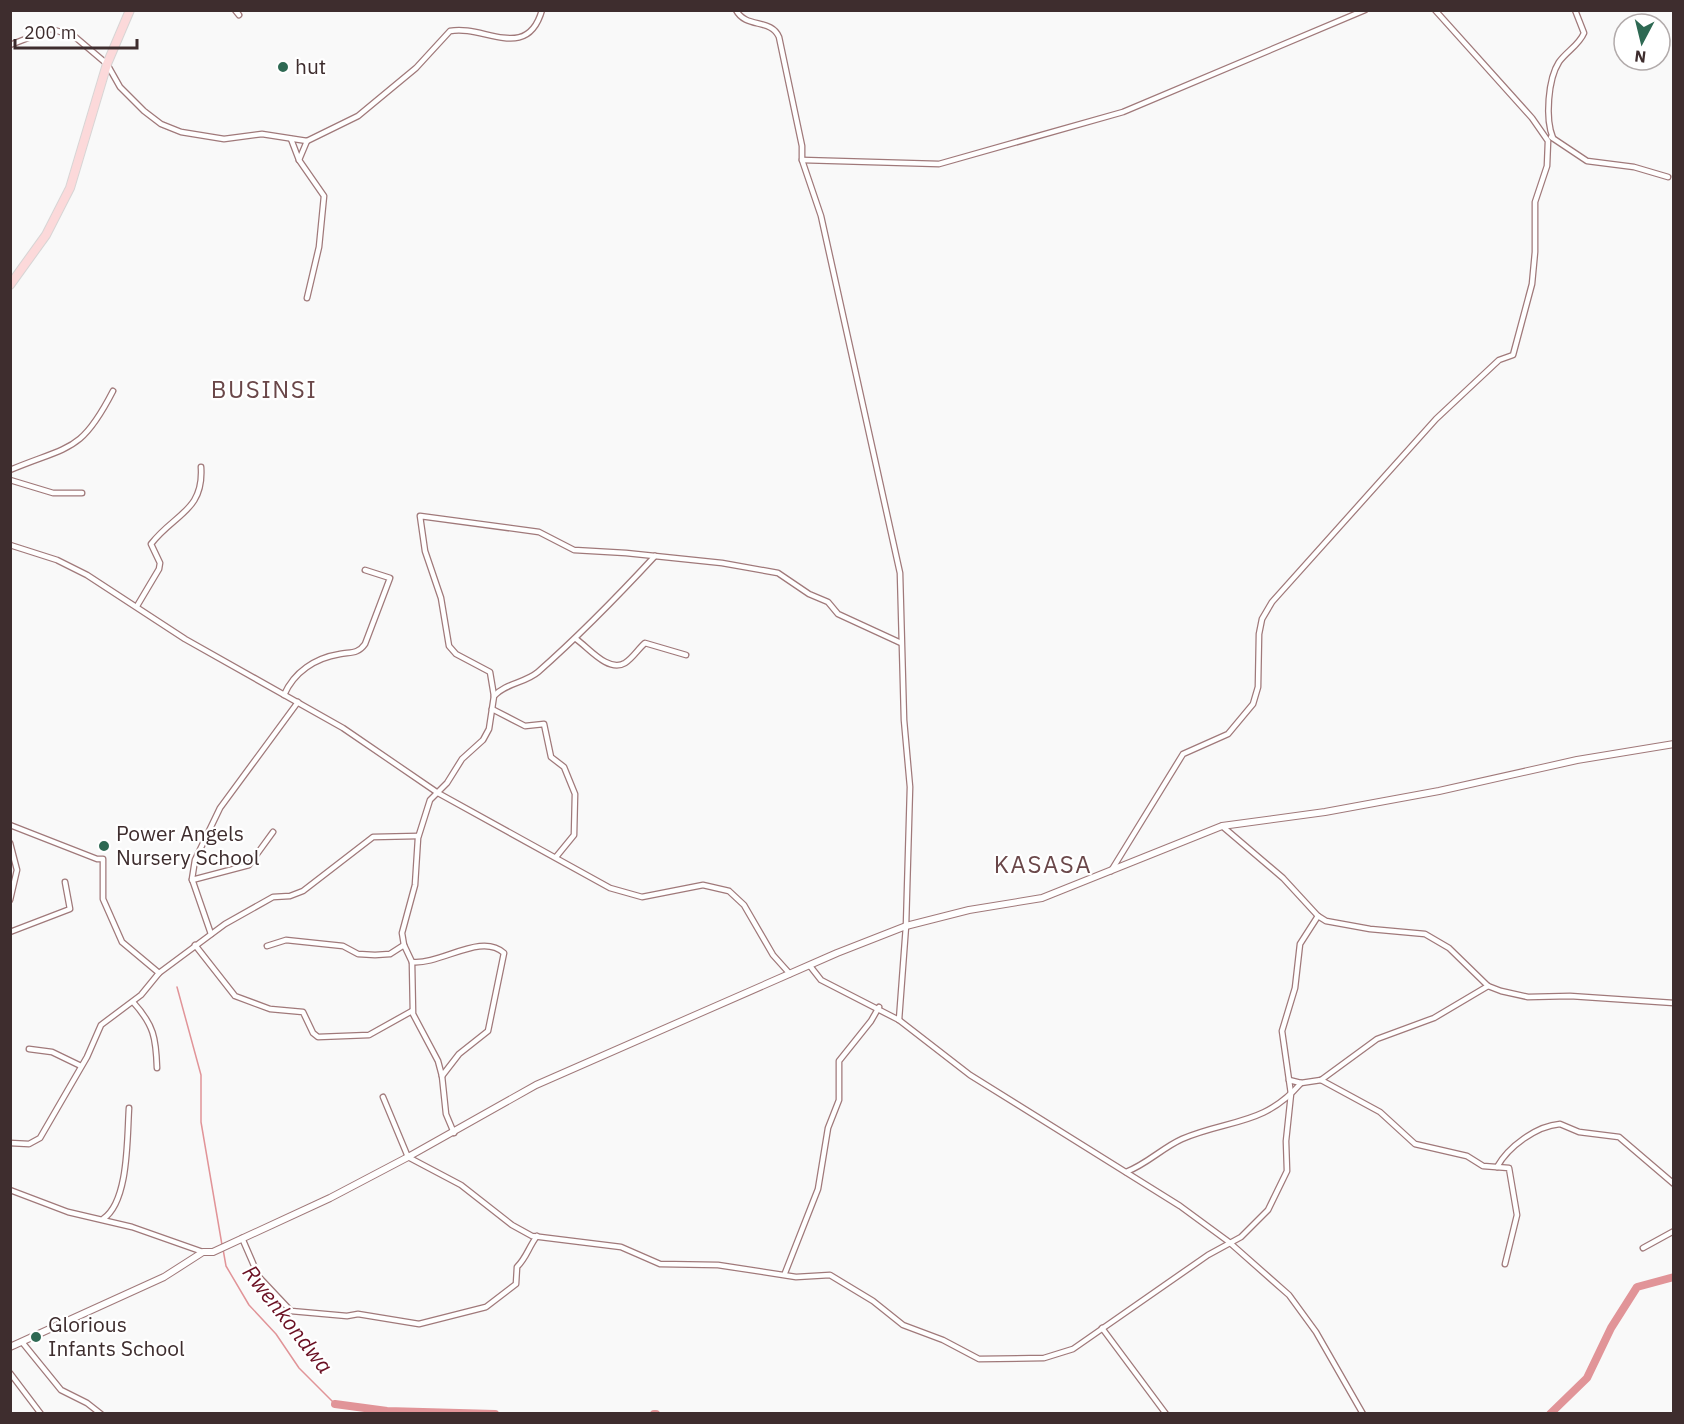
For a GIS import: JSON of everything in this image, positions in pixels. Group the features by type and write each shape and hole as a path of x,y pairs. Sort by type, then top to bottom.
{"main road":[{"path":"10,285 46,235 70,188 108,64 130,10"}],"street":[{"path":"10,45 51,29 74,36 108,64 120,87 144,111 169,128 224,139 262,134 307,141 358,116 416,68 450,31 461,30 495,38 520,36 535,28 542,10"},
{"path":"736,10 745,21 772,27 779,37 802,146 802,160 821,216 900,573 901,643 910,787 906,926 899,1020"},
{"path":"802,160 939,164 1123,112 1365,10"},
{"path":"1435,10 1546,136 1587,161 1634,167 1668,177"},
{"path":"1552,138 1550,112 1554,73 1560,60 1581,41 1584,33 1575,10"},
{"path":"1111,871 1183,754 1228,734 1253,704 1258,687 1257,649 1260,627 1265,613 1279,593 1436,419 1499,360 1513,355 1532,284 1535,252 1535,202 1549,154 1546,136"},
{"path":"291,139 299,160 324,196 319,247 308,298"},
{"path":"299,160 307,141"},
{"path":"10,470 66,449 80,441 93,427 113,391"},
{"path":"137,606 159,569 151,544 189,509 201,489 201,467"},
{"path":"10,480 53,493 82,493"},
{"path":"454,1133 446,1114 442,1076 435,1055 412,1011 412,962 404,945 402,933 415,885 418,836 430,800 438,793 462,759 486,736 494,696 490,672 456,654 449,646 441,598 425,551 420,516 539,532 574,550 655,556 778,573 809,594 828,602 838,614 901,643"},
{"path":"10,545 72,566 185,639 298,702 438,793 539,850 556,857 579,872 626,895 642,897 703,885 729,891 744,905 773,955 790,975"},
{"path":"494,696 506,686 537,672 576,639 655,556"},
{"path":"284,695 295,676 310,665 329,657 358,652 365,644 390,578 365,570"},
{"path":"576,639 604,662 615,666 625,663 645,643 687,655"},
{"path":"211,934 192,880 195,860 219,811 235,791 258,753 298,702"},
{"path":"492,709 525,726 544,724 551,757 564,767 574,788 574,835 556,857"},
{"path":"10,1190 68,1212 103,1219 203,1252 213,1252 330,1198 408,1158 537,1085 906,926 969,910 1042,898 1222,826 1325,812 1439,791 1577,760 1674,744"},
{"path":"10,825 97,859 103,859 103,899 122,942 159,973"},
{"path":"1222,826 1283,878 1318,916 1332,923 1425,934 1449,948 1488,986 1528,997 1570,996 1674,1003"},
{"path":"192,880 249,865 273,832"},
{"path":"10,1143 29,1144 40,1138 90,1051 98,1029 133,1002 159,973 195,945 273,897 290,896 303,891 373,837 418,836"},
{"path":"10,843 17,870 10,900"},
{"path":"10,932 70,909 65,882"},
{"path":"383,1097 408,1158 461,1185 525,1233 621,1247 660,1264 711,1264 757,1272 785,1273 796,1277 836,1276 903,1325 985,1360 1053,1356 1073,1349 1229,1242 1241,1237 1268,1210 1285,1179 1291,1094 1282,1031 1297,977 1300,944 1318,916"},
{"path":"267,946 286,940 343,946 358,954 375,955 390,954 404,945"},
{"path":"195,945 235,996 272,1010 303,1012 313,1033 318,1037 369,1035 412,1011"},
{"path":"412,962 426,963 485,945 495,946 504,953 488,1031 459,1054 442,1076"},
{"path":"810,966 816,975 828,984 879,1007 979,1081 1180,1206 1229,1242 1289,1295 1316,1332 1363,1413"},
{"path":"1289,1080 1301,1083 1321,1080 1377,1039 1434,1018 1488,986"},
{"path":"133,1002 151,1025 156,1046 157,1068"},
{"path":"785,1273 818,1189 830,1122 839,1100 839,1061 872,1021 879,1007"},
{"path":"29,1049 52,1052 81,1066"},
{"path":"1321,1080 1380,1112 1415,1144 1467,1156 1483,1166 1512,1171 1517,1215 1505,1264"},
{"path":"1126,1172 1150,1161 1183,1139 1265,1113 1291,1094 1301,1083"},
{"path":"103,1219 110,1214 113,1208 124,1172 129,1108"},
{"path":"1497,1167 1503,1156 1514,1146 1530,1136 1560,1124 1580,1132 1619,1137 1674,1184"},
{"path":"1642,1248 1674,1231"},
{"path":"525,1233 529,1246"},
{"path":"242,1238 259,1277 291,1311 347,1316 358,1314 418,1324 493,1303 516,1284 517,1267 525,1261 529,1246 537,1236"},
{"path":"10,1347 164,1277 203,1252"},
{"path":"1101,1328 1166,1413"},
{"path":"22,1342 61,1390 87,1402 101,1413"},
{"path":"10,1373 41,1413"}],"waterway":[{"name":"Rwenkondwa","path":"177,987 201,1075 201,1122 222,1245"},
{"name":"Rwenkondwa","path":"223,1249 226,1266 249,1305 276,1334 299,1368 335,1404"},
{"name":"Rwenkondwa","path":"1550,1414 1587,1378 1611,1328 1637,1287 1674,1277"},
{"name":"Rwenkondwa","path":"335,1404 387,1411 495,1414"}],"place":[{"name":"hut","path":"283,67"},
{"name":"Power Angels Nursery School","path":"104,846"},
{"name":"Glorious Infants School","path":"36,1337"}],"district":[{"name":"BUSINSI","path":"264,390"},
{"name":"KASASA","path":"1043,865"}]}
